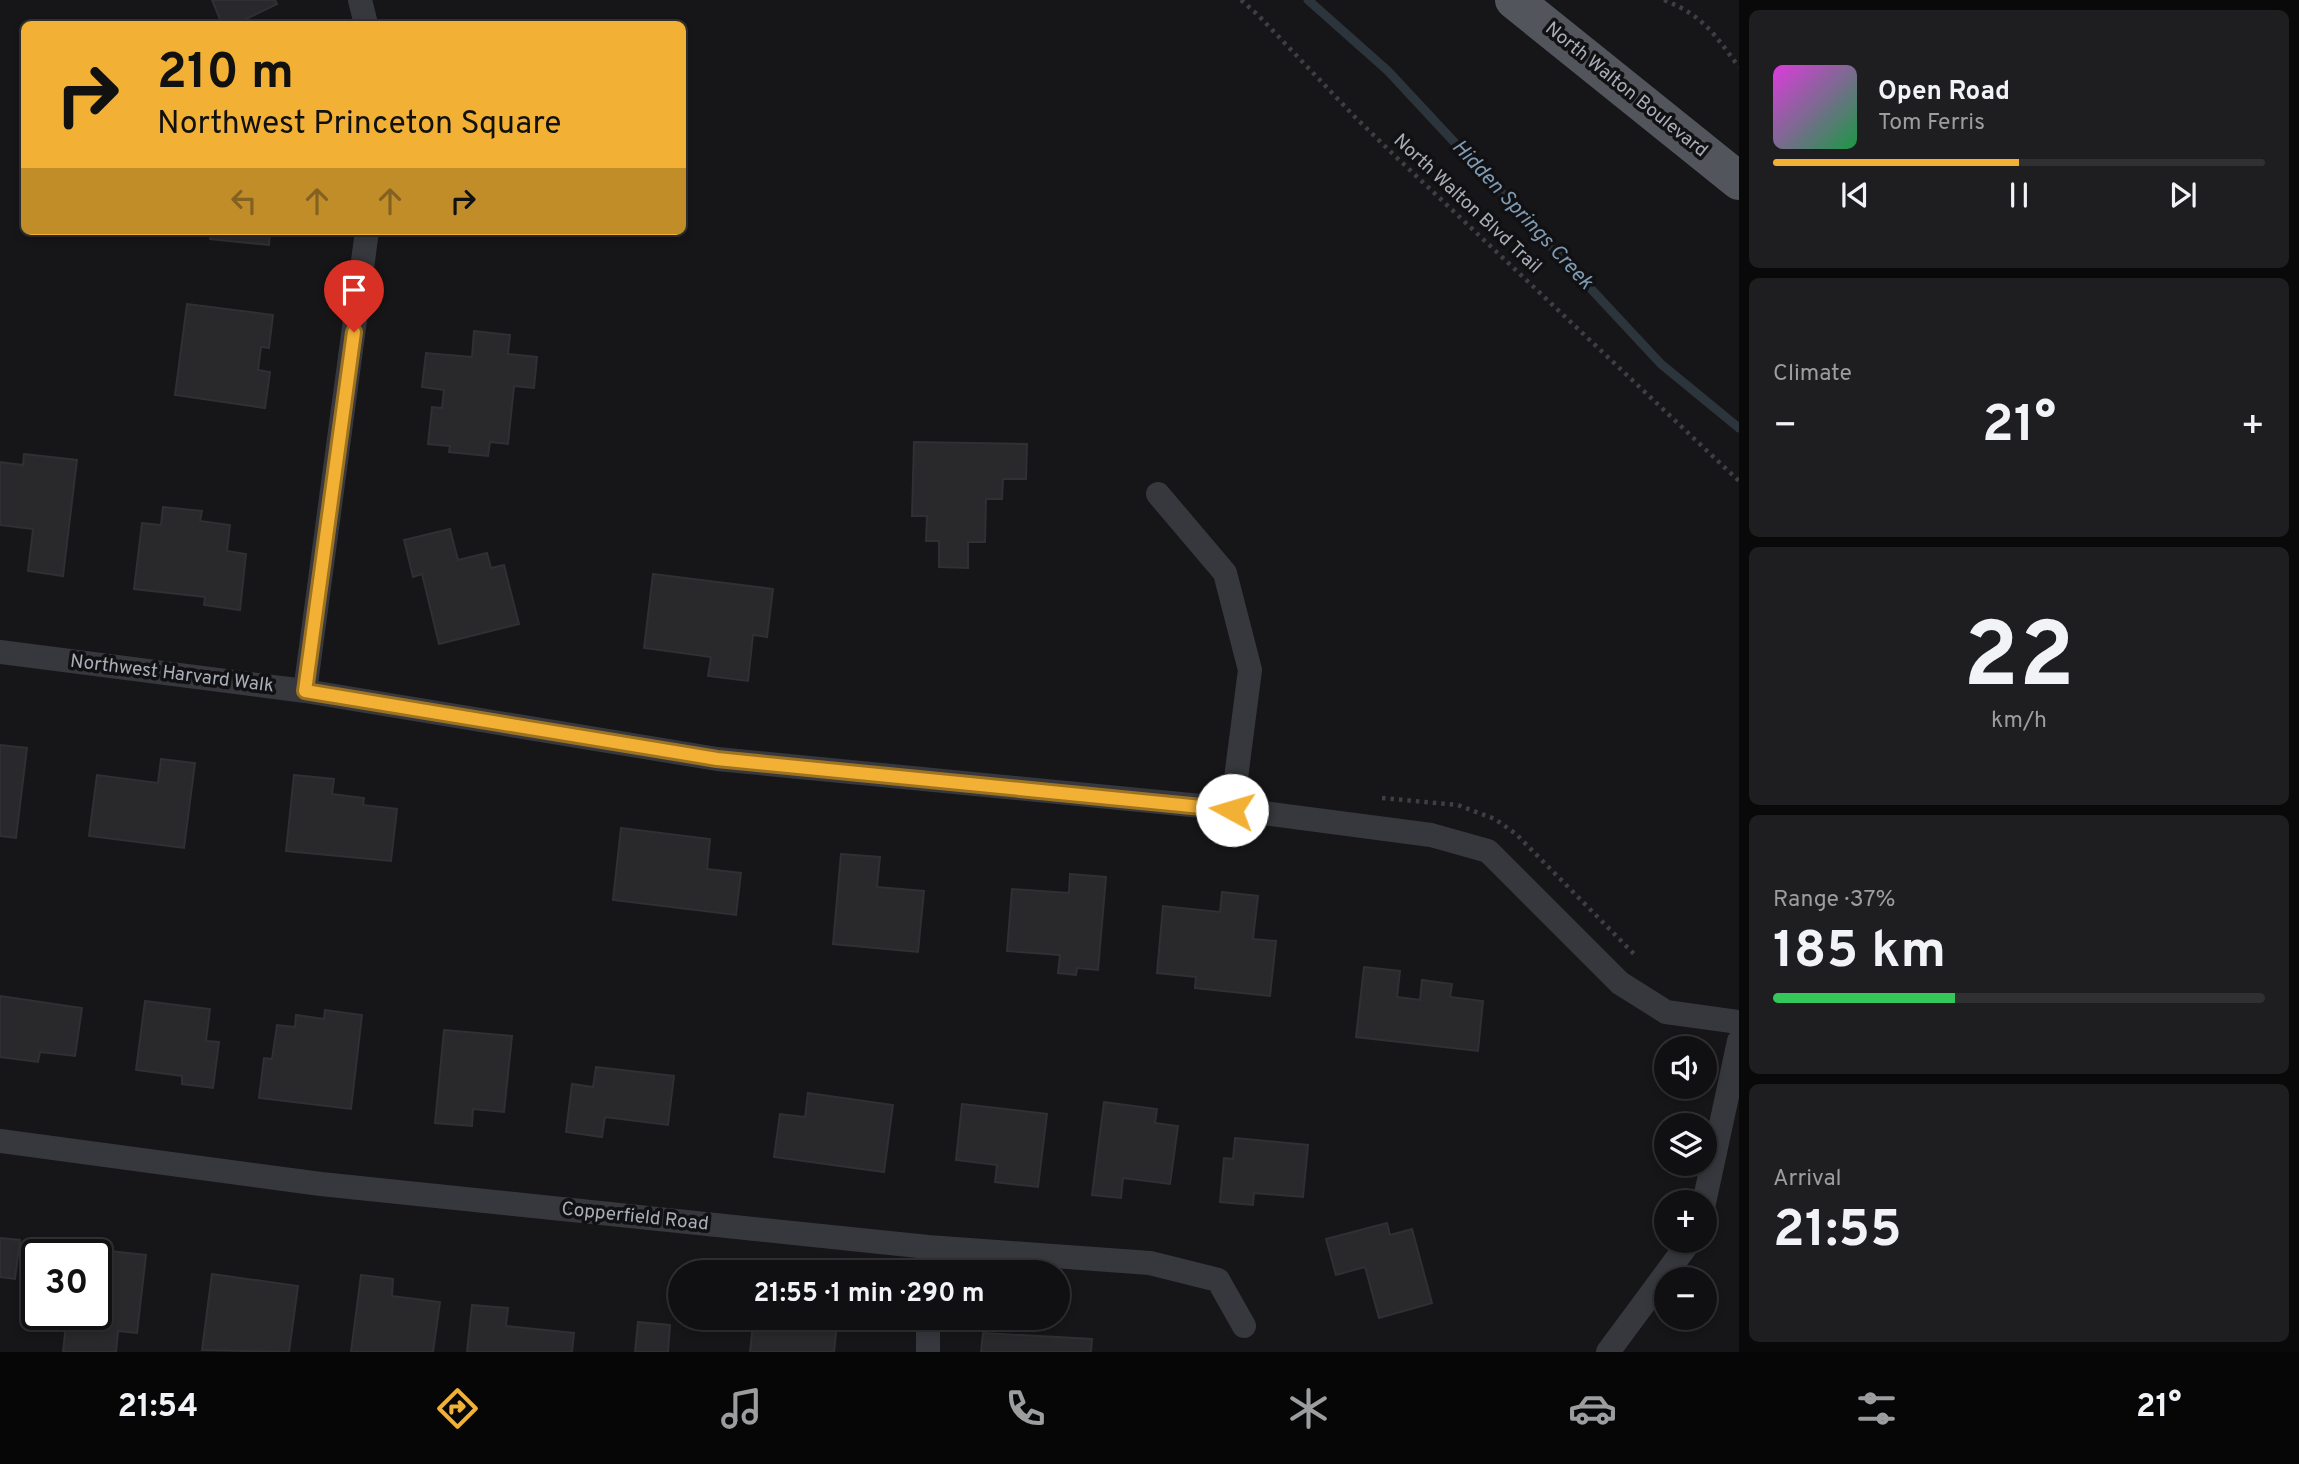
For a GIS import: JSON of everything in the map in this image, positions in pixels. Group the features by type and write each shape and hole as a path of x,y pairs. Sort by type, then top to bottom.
{"main road":[{"name":"North Walton Boulevard","path":"1514,0 1739,181"}],"street":[{"path":"360,0 365,21"},
{"path":"305,691 367,235"},
{"path":"1158,494 1225,573 1250,670 1232,810"},
{"name":"Northwest Harvard Walk","path":"0,652 305,691 717,759 1232,810 1431,835 1488,851 1620,983 1666,1012 1739,1022"},
{"path":"1707,1190 1739,1041"},
{"name":"Copperfield Road","path":"0,1141 321,1184 928,1247 1150,1263 1218,1280 1244,1326"},
{"path":"928,1247 928,1260"},
{"path":"1608,1352 1681,1253"},
{"path":"928,1330 928,1352"}],"path":[{"name":"North Walton Blvd Trail","path":"1241,0 1370,132 1739,481"},
{"path":"1664,0 1702,20 1739,67"}],"building":[{"path":"212,0 275,0 277,4 242,21 221,21"},
{"path":"210,235 270,235 269,245 210,239"},
{"path":"187,304 273,315 269,348 261,347 258,370 270,372 265,408 175,395"},
{"path":"474,331 510,335 508,354 537,357 534,388 514,386 508,444 490,442 488,456 449,452 450,446 428,444 432,407 442,408 444,390 422,387 426,353 472,357"},
{"path":"914,442 1027,444 1026,479 1003,479 1002,499 986,499 985,542 968,542 968,568 939,567 939,541 926,541 927,516 912,516"},
{"path":"24,454 77,460 63,576 28,571 33,529 0,525 0,462 23,465"},
{"path":"163,507 202,511 200,521 230,525 227,551 246,554 240,610 204,605 205,597 134,589 142,523 161,525"},
{"path":"450,529 458,560 487,553 491,568 504,565 519,624 439,644 422,574 413,577 404,540"},
{"path":"653,574 773,589 767,637 753,635 748,681 708,676 711,657 644,648"},
{"path":"0,745 27,748 16,838 0,836"},
{"path":"161,759 195,763 184,848 89,836 97,775 158,783"},
{"path":"294,775 334,779 332,794 364,798 363,805 397,809 391,861 286,851"},
{"path":"621,828 710,839 707,869 741,873 736,915 613,900"},
{"path":"841,854 880,857 877,887 924,891 918,952 833,944"},
{"path":"1070,874 1106,877 1098,970 1077,968 1076,975 1058,973 1060,955 1007,951 1012,889 1069,893"},
{"path":"1222,892 1258,896 1253,939 1276,941 1270,996 1195,988 1196,977 1157,973 1163,906 1220,912"},
{"path":"1364,967 1400,971 1397,997 1420,1000 1422,980 1452,984 1450,997 1483,1001 1478,1051 1356,1037"},
{"path":"0,996 82,1008 75,1056 40,1052 38,1062 0,1057"},
{"path":"145,1001 210,1009 206,1041 219,1042 213,1088 182,1084 182,1076 136,1070"},
{"path":"325,1010 362,1015 351,1109 259,1098 264,1058 272,1059 277,1025 295,1027 296,1015 324,1019"},
{"path":"444,1030 512,1036 504,1112 473,1109 472,1126 435,1123"},
{"path":"596,1067 674,1076 668,1125 605,1117 602,1137 566,1132 572,1084 593,1087"},
{"path":"808,1093 893,1105 884,1172 774,1157 780,1114 805,1117"},
{"path":"1104,1102 1157,1109 1155,1123 1178,1126 1170,1184 1123,1178 1121,1198 1092,1195"},
{"path":"962,1104 1047,1114 1038,1187 995,1182 997,1165 956,1160"},
{"path":"1235,1138 1308,1145 1303,1197 1254,1193 1253,1205 1220,1202 1224,1158 1233,1159"},
{"path":"1387,1223 1390,1235 1412,1229 1432,1303 1379,1318 1365,1267 1336,1275 1326,1239"},
{"path":"0,1238 20,1240 15,1279 0,1277"},
{"path":"112,1251 146,1255 137,1333 118,1331 116,1352 63,1352 65,1330 112,1330"},
{"path":"212,1274 298,1286 289,1352 202,1350"},
{"path":"361,1275 393,1279 392,1296 440,1302 433,1352 351,1352"},
{"path":"472,1305 508,1308 506,1326 574,1333 572,1352 467,1352"},
{"path":"638,1322 668,1325 668,1352 635,1352"},
{"path":"752,1330 836,1330 834,1352 750,1352"},
{"path":"983,1333 1092,1339 1091,1352 981,1352"}],"waterway":[{"name":"Hidden Springs Creek","path":"1308,0 1388,71 1661,364 1739,428"}],"route":[{"path":"354,332 305,691 717,759 1232,810"}]}
